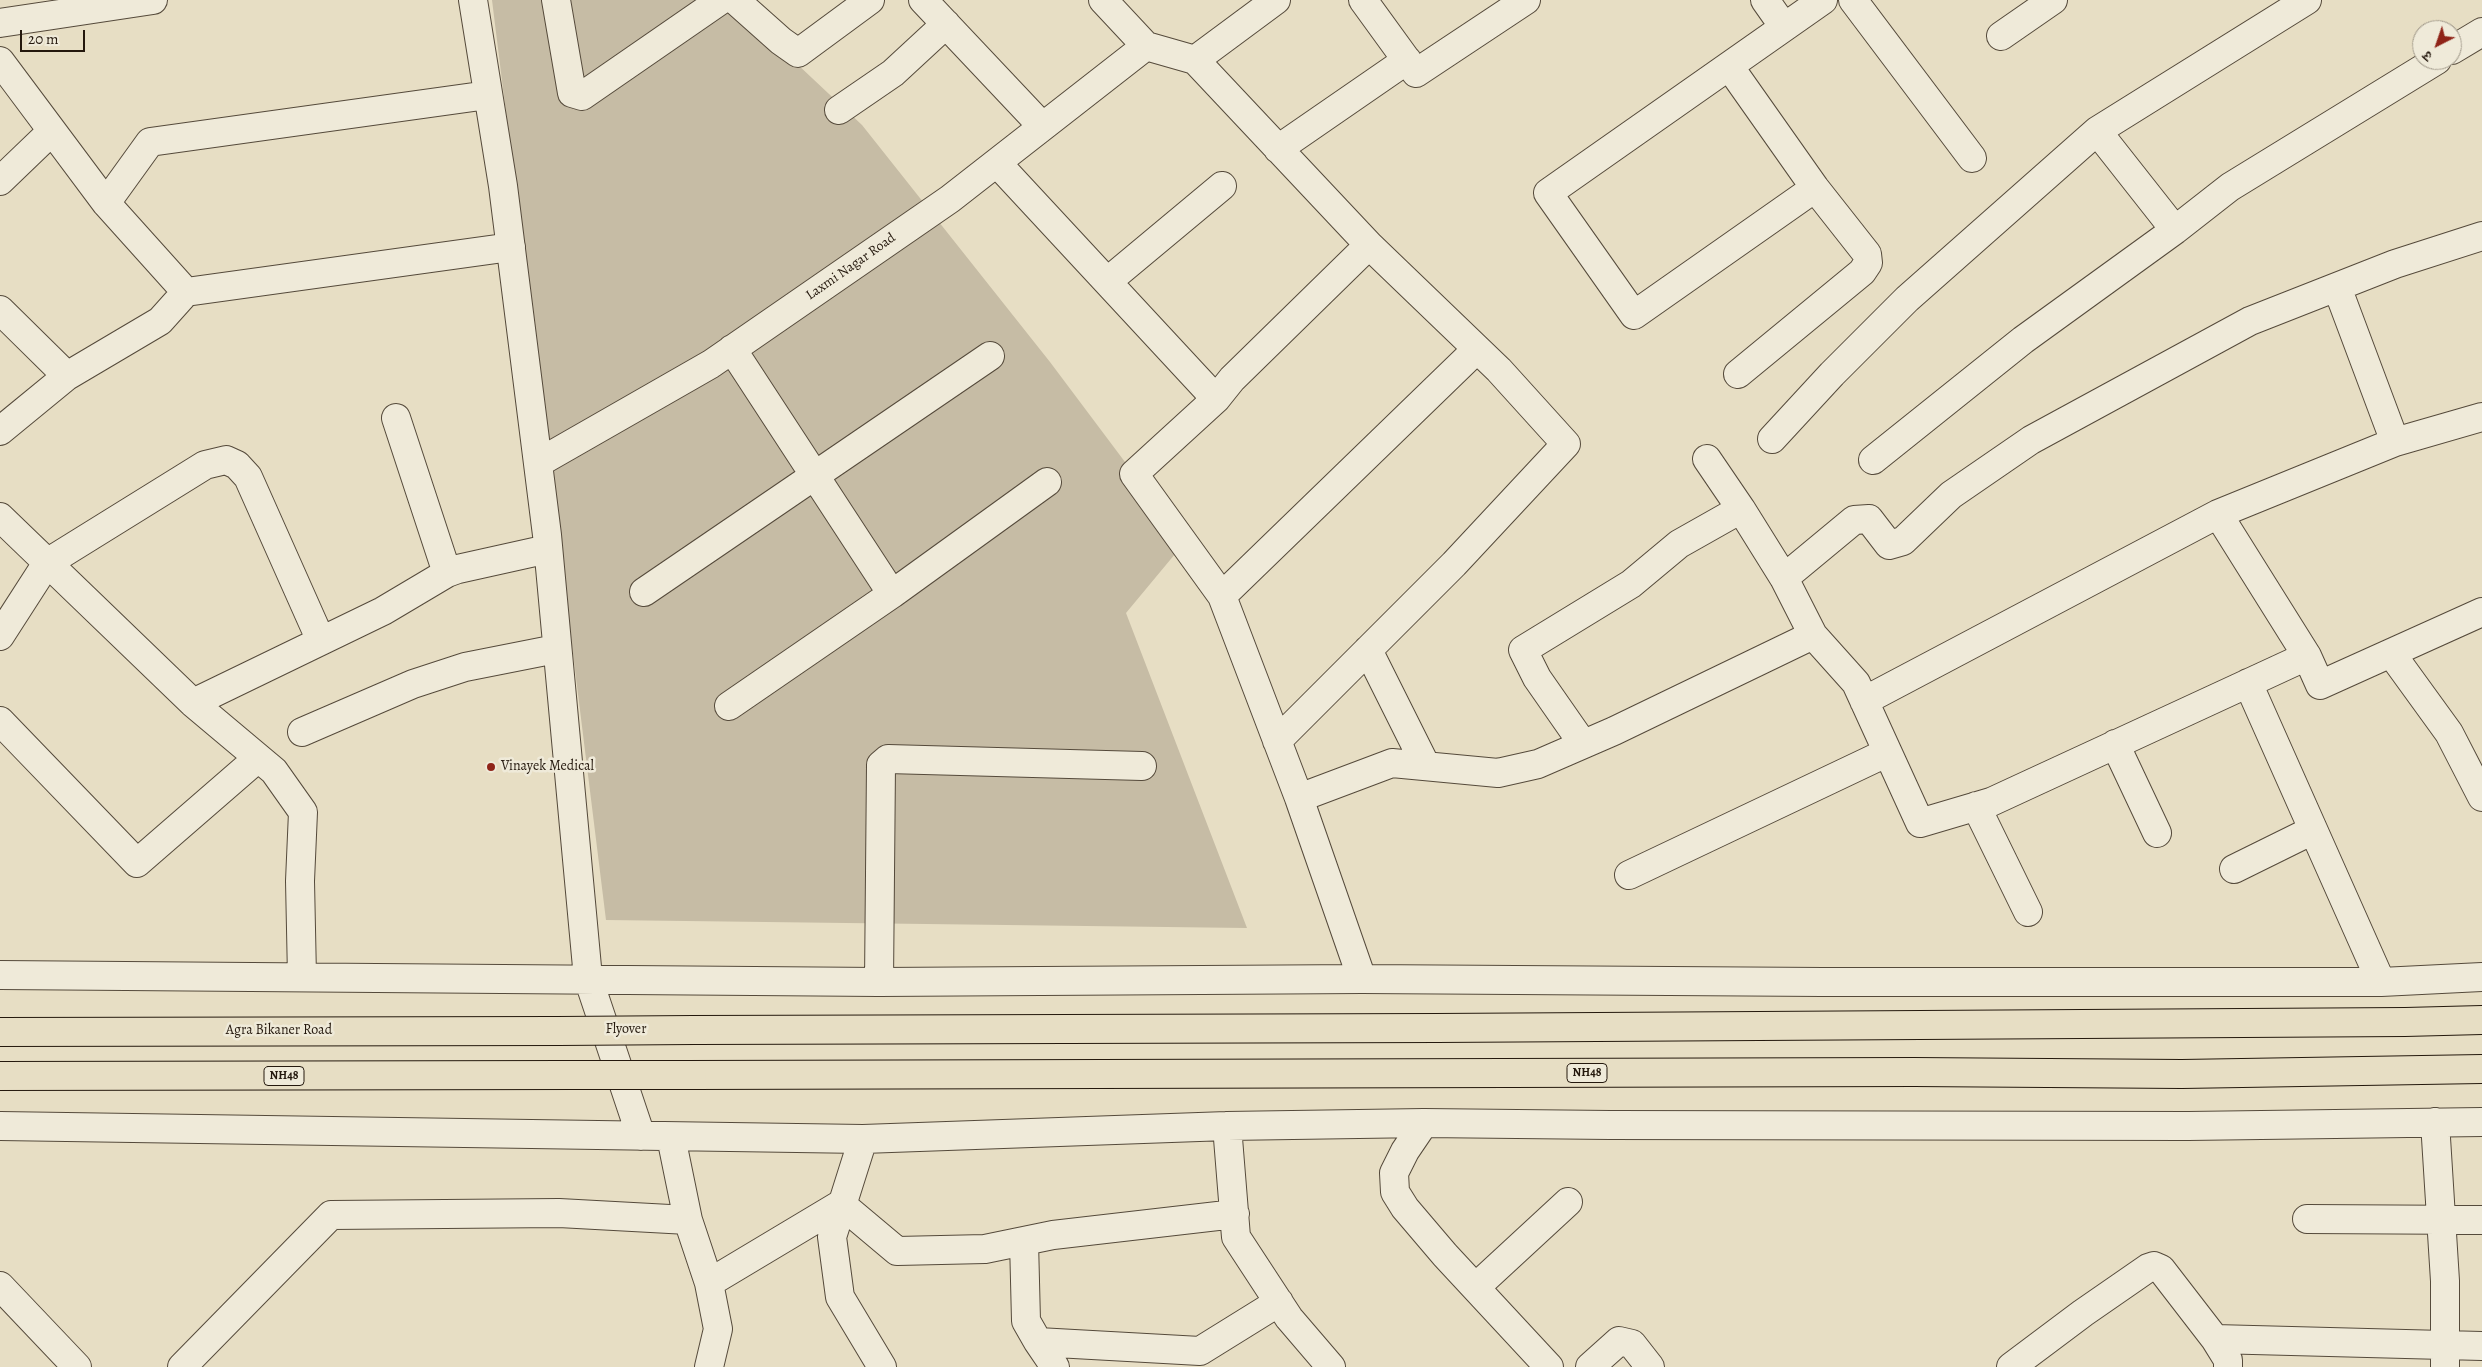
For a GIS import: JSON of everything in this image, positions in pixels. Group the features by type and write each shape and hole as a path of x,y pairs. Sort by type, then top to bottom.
{"highway":[{"name":"Flyover","path":"558,1031 1436,1028 2482,1020"},
{"name":"Agra Bikaner Road","path":"0,1032 558,1031"},
{"name":"NH48","path":"0,1076 1874,1072 2182,1074 2482,1069"}],"street":[{"path":"0,23 153,0"},
{"path":"473,0 511,247 538,463 548,549 588,978 641,1136"},
{"path":"556,0 572,94 582,96 722,0"},
{"path":"735,0 781,41 798,53 870,0"},
{"path":"923,0 1042,126"},
{"path":"1103,0 1146,46 1195,60 1369,245 1477,348 1566,444 1454,564 1277,740"},
{"path":"1195,60 1276,0"},
{"path":"1363,0 1416,73 1526,0"},
{"path":"1765,0 1784,27"},
{"path":"1815,188 1634,315 1548,193 1823,0"},
{"path":"1853,0 1972,158"},
{"path":"1772,439 1832,374 1907,299 2097,131 2307,0"},
{"path":"2001,36 2045,2"},
{"path":"839,110 892,73 946,24"},
{"path":"2462,44 2482,32"},
{"name":"Laxmi Nagar Road","path":"538,463 711,364 950,199 1146,46"},
{"path":"1278,149 1407,60"},
{"path":"0,61 106,204 186,292"},
{"path":"1729,66 1815,188 1867,254 1868,263 1862,272 1738,374"},
{"path":"1873,460 2023,340 2175,230 2230,187 2421,70"},
{"path":"106,204 150,142 488,95"},
{"path":"0,182 52,131"},
{"path":"2097,131 2175,230"},
{"path":"997,163 1216,399"},
{"path":"1108,281 1222,186"},
{"path":"1784,578 1854,520 1869,519 1889,546 1903,541 1951,495 2031,440 2250,320 2395,264 2482,236"},
{"path":"1362,979 1299,798 1222,596 1134,474 1216,399 1232,379 1369,245"},
{"path":"0,431 67,376 160,321 186,292 511,247"},
{"path":"2337,287 2394,442"},
{"path":"0,310 67,376"},
{"path":"1222,596 1477,348"},
{"path":"732,349 892,594"},
{"path":"644,592 990,356"},
{"path":"1864,701 2218,514 2394,442 2482,417"},
{"path":"396,418 447,573"},
{"path":"1707,459 1784,578 1813,635 1856,683 1886,753 1920,823 1991,802 2306,656"},
{"path":"0,636 47,563 205,465 226,460 237,465 248,477 321,641"},
{"path":"729,706 892,594 1047,482"},
{"path":"1583,744 1537,678 1523,650 1631,584 1679,544 1740,509"},
{"path":"2218,514 2306,656 2320,685 2482,612"},
{"path":"0,517 193,703 274,771 303,812 300,881 302,977"},
{"path":"193,703 383,611 424,584 447,573 548,549"},
{"path":"1299,798 1392,763 1498,773 1538,764 1813,635"},
{"path":"302,732 413,684 465,666 556,649"},
{"path":"1368,650 1426,766"},
{"path":"2392,653 2449,733 2482,797"},
{"path":"2248,683 2381,982"},
{"path":"0,721 137,864 258,758"},
{"path":"2115,744 2157,834"},
{"path":"1629,875 1886,753"},
{"path":"879,982 881,765 888,759 1142,766"},
{"path":"1976,806 2028,912"},
{"path":"2234,869 2314,830"},
{"path":"0,975 588,978 879,982 1362,979 1823,982 2381,982 2482,977"},
{"path":"0,1126 863,1139 1226,1126 1424,1122 1610,1125 2188,1126 2482,1122"},
{"path":"1424,1122 1405,1151 1394,1173 1395,1192 1405,1208 1550,1367"},
{"path":"2435,1122 2442,1220 2445,1356"},
{"path":"1226,1126 1236,1236 1289,1318 1331,1367"},
{"path":"671,1136 688,1220 709,1282 718,1329 709,1367"},
{"path":"863,1139 832,1237 840,1298 882,1367"},
{"path":"1476,1287 1568,1202"},
{"path":"841,1204 897,1251 985,1249 1053,1235 1235,1214"},
{"path":"709,1282 841,1204"},
{"path":"182,1367 331,1215 559,1214 688,1220"},
{"path":"2307,1218 2482,1220"},
{"path":"1024,1241 1026,1320 1055,1367"},
{"path":"2011,1367 2083,1313 2148,1268 2154,1266 2161,1269 2215,1339 2228,1360 2228,1367"},
{"path":"0,1286 77,1367"},
{"path":"1038,1342 1200,1351 1279,1302"},
{"path":"2215,1339 2445,1356 2482,1346"},
{"path":"1590,1367 1619,1341 1632,1344 1650,1367"}],"shaded area":[{"path":"492,0 729,0 862,125 1050,362 1185,542 1126,613 1247,928 606,920"}],"place":[{"name":"Vinayek Medical","path":"491,767"}]}
